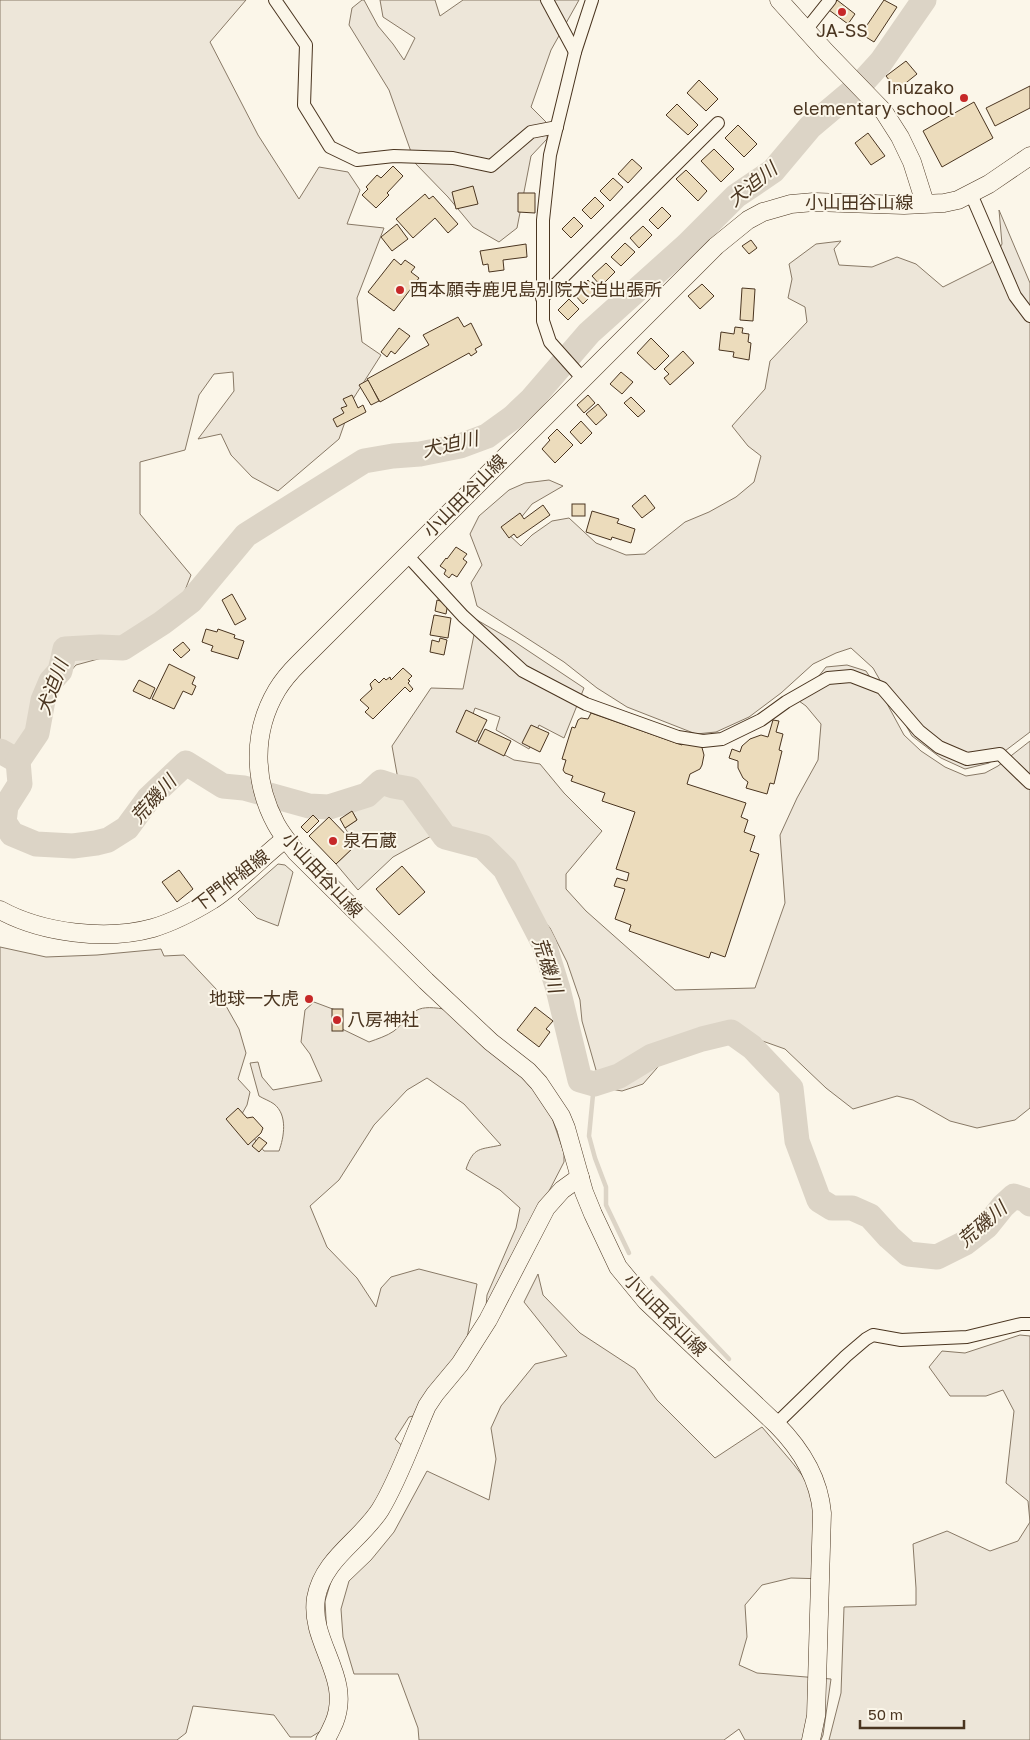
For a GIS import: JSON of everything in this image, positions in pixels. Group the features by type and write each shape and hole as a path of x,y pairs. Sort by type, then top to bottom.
{"main road":[{"path":"779,0 884,112 912,162 925,203"},
{"name":"小山田谷山線","path":"811,1740 816,1716 822,1513 821,1499 804,1457 789,1437 776,1424 633,1287 614,1259 592,1214 566,1128 561,1116 539,1083 528,1071 491,1042 426,980 285,839 276,825 263,794 257,756 259,736 270,703 278,688 299,663 716,246 748,220 763,212 791,204 814,202 904,205 944,203 971,194 1030,156"},
{"name":"下門仲組線","path":"0,910 30,923 53,930 84,933 119,933 153,928 187,914 212,899 285,839"},
{"path":"325,1740 336,1716 339,1706 339,1695 336,1674 317,1623 315,1610 322,1579 333,1562 379,1511 390,1491 427,1406 460,1364 488,1320 546,1208 562,1190 580,1177"}],"street":[{"path":"275,0 306,45 304,105 330,147 357,160 394,156 453,158 491,166 531,132 557,127"},
{"path":"547,0 575,52"},
{"path":"583,379 550,342 543,321 542,298 544,220 550,155 575,52 592,0"},
{"path":"806,30 830,0"},
{"path":"542,298 718,123"},
{"path":"971,194 1015,296 1030,316"},
{"path":"406,554 463,616 523,671 586,704 678,737 703,742 722,739 760,720 786,702 828,678 851,676 882,688 919,731 939,747 967,759 1000,754 1030,783"},
{"path":"776,1424 846,1356 866,1338 873,1335 901,1340 967,1337 1021,1324 1030,1324"}],"shaded area":[{"path":"0,0 246,0 210,42 258,135 299,199 319,167 348,172 360,190 347,224 384,228 357,298 362,342 381,355 353,399 339,439 278,491 252,477 231,455 221,434 198,439 234,391 233,372 214,374 199,395 185,450 140,462 140,514 191,575 169,631 146,646 76,665 48,697 43,741 31,754 14,757 0,745"},
{"path":"364,0 378,26 404,60 415,38 383,17 380,0 435,0 440,16 463,0 579,0 551,50 531,107 548,124 547,139 531,156 517,228 499,242 473,227 448,197 415,163 389,90 349,25 352,8"},
{"path":"999,210 1030,283 1030,732 989,763 965,769 941,758 912,736 873,668 851,648 813,664 781,693 749,717 716,732 696,734 627,707 597,688 564,662 477,606 471,583 482,565 470,534 479,516 509,490 525,483 549,480 563,486 532,504 508,534 521,546 532,535 552,521 569,518 596,543 626,555 645,554 685,522 709,512 736,497 754,482 761,456 748,446 732,426 765,389 770,361 807,322 805,307 788,298 792,279 789,264 816,244 841,241 834,249 839,265 872,267 897,257 916,264 943,287 991,263 1002,244"},
{"path":"477,620 515,642 584,688 564,738 539,725 529,749 496,730 500,717 475,708 466,734 514,760 540,764 564,793 602,831 566,874 566,889 586,911 675,990 755,988 785,903 780,835 797,798 818,760 821,724 806,706 799,701 826,667 847,665 866,671 885,700 904,735 921,751 945,767 966,776 985,773 998,766 1030,741 1030,1108 1015,1120 977,1128 950,1121 913,1100 897,1096 853,1109 826,1088 785,1049 754,1038 688,1045 670,1053 643,1084 622,1091 611,1089 598,1077 582,1021 580,1000 567,962 550,928 513,884 476,848 425,815 399,785 392,746 431,688 463,689"},
{"path":"391,790 399,793 416,809 433,835 393,857 358,890 336,864 356,845 345,828 357,820 352,811"},
{"path":"278,864 285,865 293,872 278,926 257,918 238,899"},
{"path":"0,947 46,957 97,955 161,949 164,956 184,955 217,990 239,1029 246,1053 238,1079 250,1092 247,1105 239,1119 264,1151 279,1151 284,1126 281,1114 274,1104 259,1096 250,1063 258,1062 262,1077 273,1090 322,1081 310,1054 301,1042 305,1010 314,1002 338,1011 340,1028 369,1042 394,1031 415,1011 426,1008 444,1009 529,1081 550,1112 564,1153 564,1162 483,1319 480,1317 486,1307 487,1295 516,1228 520,1208 500,1190 466,1169 472,1156 479,1150 501,1145 464,1104 427,1078 407,1090 374,1125 339,1180 310,1206 327,1247 357,1278 376,1307 381,1288 391,1277 419,1269 477,1284 465,1349 430,1412 409,1417 395,1439 413,1456 338,1566 332,1578 325,1601 331,1706 324,1729 311,1737 290,1737 274,1715 193,1706 186,1733 177,1740 0,1740"},
{"path":"538,1274 543,1295 580,1333 635,1369 657,1400 715,1458 762,1427 830,1511 827,1579 791,1578 762,1585 745,1605 747,1637 739,1665 757,1673 831,1679 821,1740 745,1740 739,1729 724,1740 419,1740 418,1728 398,1674 354,1674 343,1637 341,1609 349,1581 371,1560 394,1532 427,1471 489,1500 496,1459 491,1428 501,1406 535,1364 567,1356 524,1302"},
{"path":"1020,1335 1030,1336 1030,1522 1028,1501 1006,1483 1014,1411 1003,1390 986,1396 950,1396 929,1367 942,1351 965,1353"},
{"path":"1030,1522 1030,1740 829,1740 841,1693 844,1607 916,1605 913,1544 947,1531 990,1551 1018,1541"}],"building":[{"path":"837,0 855,14 848,24 829,10"},
{"path":"884,0 897,7 874,42 861,34"},
{"path":"906,61 917,74 897,90 886,76"},
{"path":"699,80 718,99 706,111 687,93"},
{"path":"1030,86 1030,108 995,126 986,108"},
{"path":"974,102 993,138 942,167 923,131"},
{"path":"677,104 698,125 688,135 666,115"},
{"path":"738,125 757,144 744,157 725,138"},
{"path":"868,133 885,156 871,165 855,143"},
{"path":"714,149 734,169 721,182 701,161"},
{"path":"632,159 642,168 628,183 618,174"},
{"path":"393,166 403,176 387,193 389,195 376,208 362,195 368,189 366,187 377,175 381,178"},
{"path":"686,170 707,191 698,201 676,179"},
{"path":"613,178 623,187 610,201 600,191"},
{"path":"473,186 478,204 456,209 452,192"},
{"path":"518,193 535,193 535,213 518,212"},
{"path":"425,194 429,199 433,196 458,224 448,233 435,218 413,238 396,219"},
{"path":"595,197 604,206 591,219 582,210"},
{"path":"662,207 671,216 658,229 649,220"},
{"path":"574,217 583,226 571,238 562,229"},
{"path":"397,224 408,239 392,251 381,237"},
{"path":"643,226 652,235 639,248 630,238"},
{"path":"751,240 757,248 749,254 742,246"},
{"path":"625,243 635,252 621,266 611,257"},
{"path":"526,244 527,257 503,260 504,270 489,272 488,264 483,265 480,251"},
{"path":"394,259 401,265 405,260 415,267 411,272 419,278 394,311 368,292"},
{"path":"606,263 615,272 601,286 592,276"},
{"path":"588,280 597,290 583,304 574,294"},
{"path":"702,284 714,296 700,309 688,296"},
{"path":"742,288 755,289 753,321 740,320"},
{"path":"569,299 579,309 568,320 558,310"},
{"path":"458,317 464,327 471,323 482,345 475,349 477,352 471,356 469,353 380,402 367,379 429,345 423,335"},
{"path":"735,327 743,328 742,333 749,334 748,342 751,343 749,360 733,357 734,352 719,350 721,332 734,334"},
{"path":"399,328 410,336 395,354 391,351 387,357 381,352"},
{"path":"651,338 669,356 655,370 637,353"},
{"path":"683,351 694,363 670,385 664,378 669,374 664,369"},
{"path":"621,372 633,382 622,394 610,384"},
{"path":"368,380 379,401 371,405 359,385"},
{"path":"352,395 358,408 363,405 366,412 337,427 333,419 344,413 341,408 347,406 343,399"},
{"path":"588,395 595,403 584,413 577,405"},
{"path":"631,397 645,411 638,417 624,403"},
{"path":"598,404 607,415 596,425 586,414"},
{"path":"581,421 592,433 581,444 570,432"},
{"path":"557,429 573,445 555,463 542,449 550,440 548,438"},
{"path":"645,495 655,508 642,518 632,506"},
{"path":"572,504 585,504 585,516 572,516"},
{"path":"543,505 550,515 517,538 514,534 509,538 501,527 520,513 524,519"},
{"path":"592,511 619,519 617,523 635,529 631,543 612,537 611,540 586,532"},
{"path":"456,547 467,554 463,559 467,562 457,577 452,574 449,578 444,574 446,570 440,566"},
{"path":"232,594 246,619 235,625 222,600"},
{"path":"437,600 448,603 446,614 435,611"},
{"path":"434,615 451,618 448,638 430,635"},
{"path":"206,629 217,632 218,629 235,635 234,638 244,641 238,659 211,651 213,646 202,642"},
{"path":"440,638 447,640 444,655 430,652 432,640 439,642"},
{"path":"183,642 190,650 181,658 173,650"},
{"path":"169,664 195,677 192,684 196,686 192,695 183,691 174,709 152,699"},
{"path":"403,668 412,676 408,683 413,689 410,692 405,687 373,719 365,712 369,708 360,700 372,689 370,684 375,679 379,683 384,678 386,680 390,677 391,680"},
{"path":"139,680 155,688 150,699 133,691"},
{"path":"466,710 487,720 476,742 456,732"},
{"path":"591,713 682,745 685,742 701,744 704,755 702,765 700,769 690,774 687,784 746,803 741,817 748,820 744,832 755,836 750,851 759,854 725,957 711,952 709,958 629,931 631,925 615,919 625,889 614,886 617,878 627,881 629,873 616,869 635,812 602,801 605,793 571,781 573,776 565,773 563,770 566,760 562,759 572,727 575,728 578,720 581,718 588,719"},
{"path":"773,720 779,721 776,732 783,734 779,750 782,751 774,784 770,783 767,794 746,788 748,782 743,778 738,768 738,761 729,758 732,749 740,752 742,746 750,739 761,735 768,737"},
{"path":"531,725 549,733 540,752 522,743"},
{"path":"485,729 511,741 504,756 478,743"},
{"path":"352,811 357,820 345,828 340,819"},
{"path":"313,815 319,821 307,833 301,827"},
{"name":"泉石蔵","path":"329,817 356,845 336,864 309,836"},
{"path":"402,866 425,892 399,915 376,889"},
{"path":"179,870 193,889 177,902 162,882"},
{"path":"535,1007 553,1021 546,1029 550,1032 539,1047 517,1030"},
{"name":"八房神社","path":"332,1009 343,1009 343,1031 332,1031"},
{"path":"238,1108 247,1118 253,1117 263,1128 261,1133 248,1145 226,1119"},
{"path":"259,1137 267,1143 259,1152 252,1146"}],"waterway":[{"name":"犬迫川","path":"18,761 37,733 43,700 51,681 60,671 65,649 123,648 162,623 191,601 246,535 364,461 420,454 460,446 487,436 512,418 532,399 589,333 687,245 736,196 773,171 810,127 861,84 881,62 924,0"},
{"name":"犬迫川","path":"0,751 18,761"},
{"name":"荒磯川","path":"18,761 20,784 6,806 4,822 12,834 36,844 73,846 108,840 127,828 149,798 186,763 223,786 244,788 309,806 329,807 367,795 381,782 410,789 445,837 483,847 505,869 544,944 558,989 580,1080 594,1084 619,1076 652,1056 702,1039 731,1032 752,1047 791,1088 797,1141 819,1200 832,1208 852,1208 870,1216 908,1254 937,1257 965,1243 987,1226 1014,1196 1026,1200 1030,1204"},
{"path":"594,1084 589,1136 606,1187 606,1205 629,1253"},
{"path":"652,1278 729,1359"}],"place":[{"name":"JA-SS","path":"842,12"},
{"name":"Inuzako elementary school","path":"964,98"},
{"name":"西本願寺鹿児島別院犬迫出張所","path":"400,290"},
{"name":"泉石蔵","path":"333,841"},
{"name":"地球一大虎","path":"309,999"},
{"name":"八房神社","path":"337,1020"}]}
